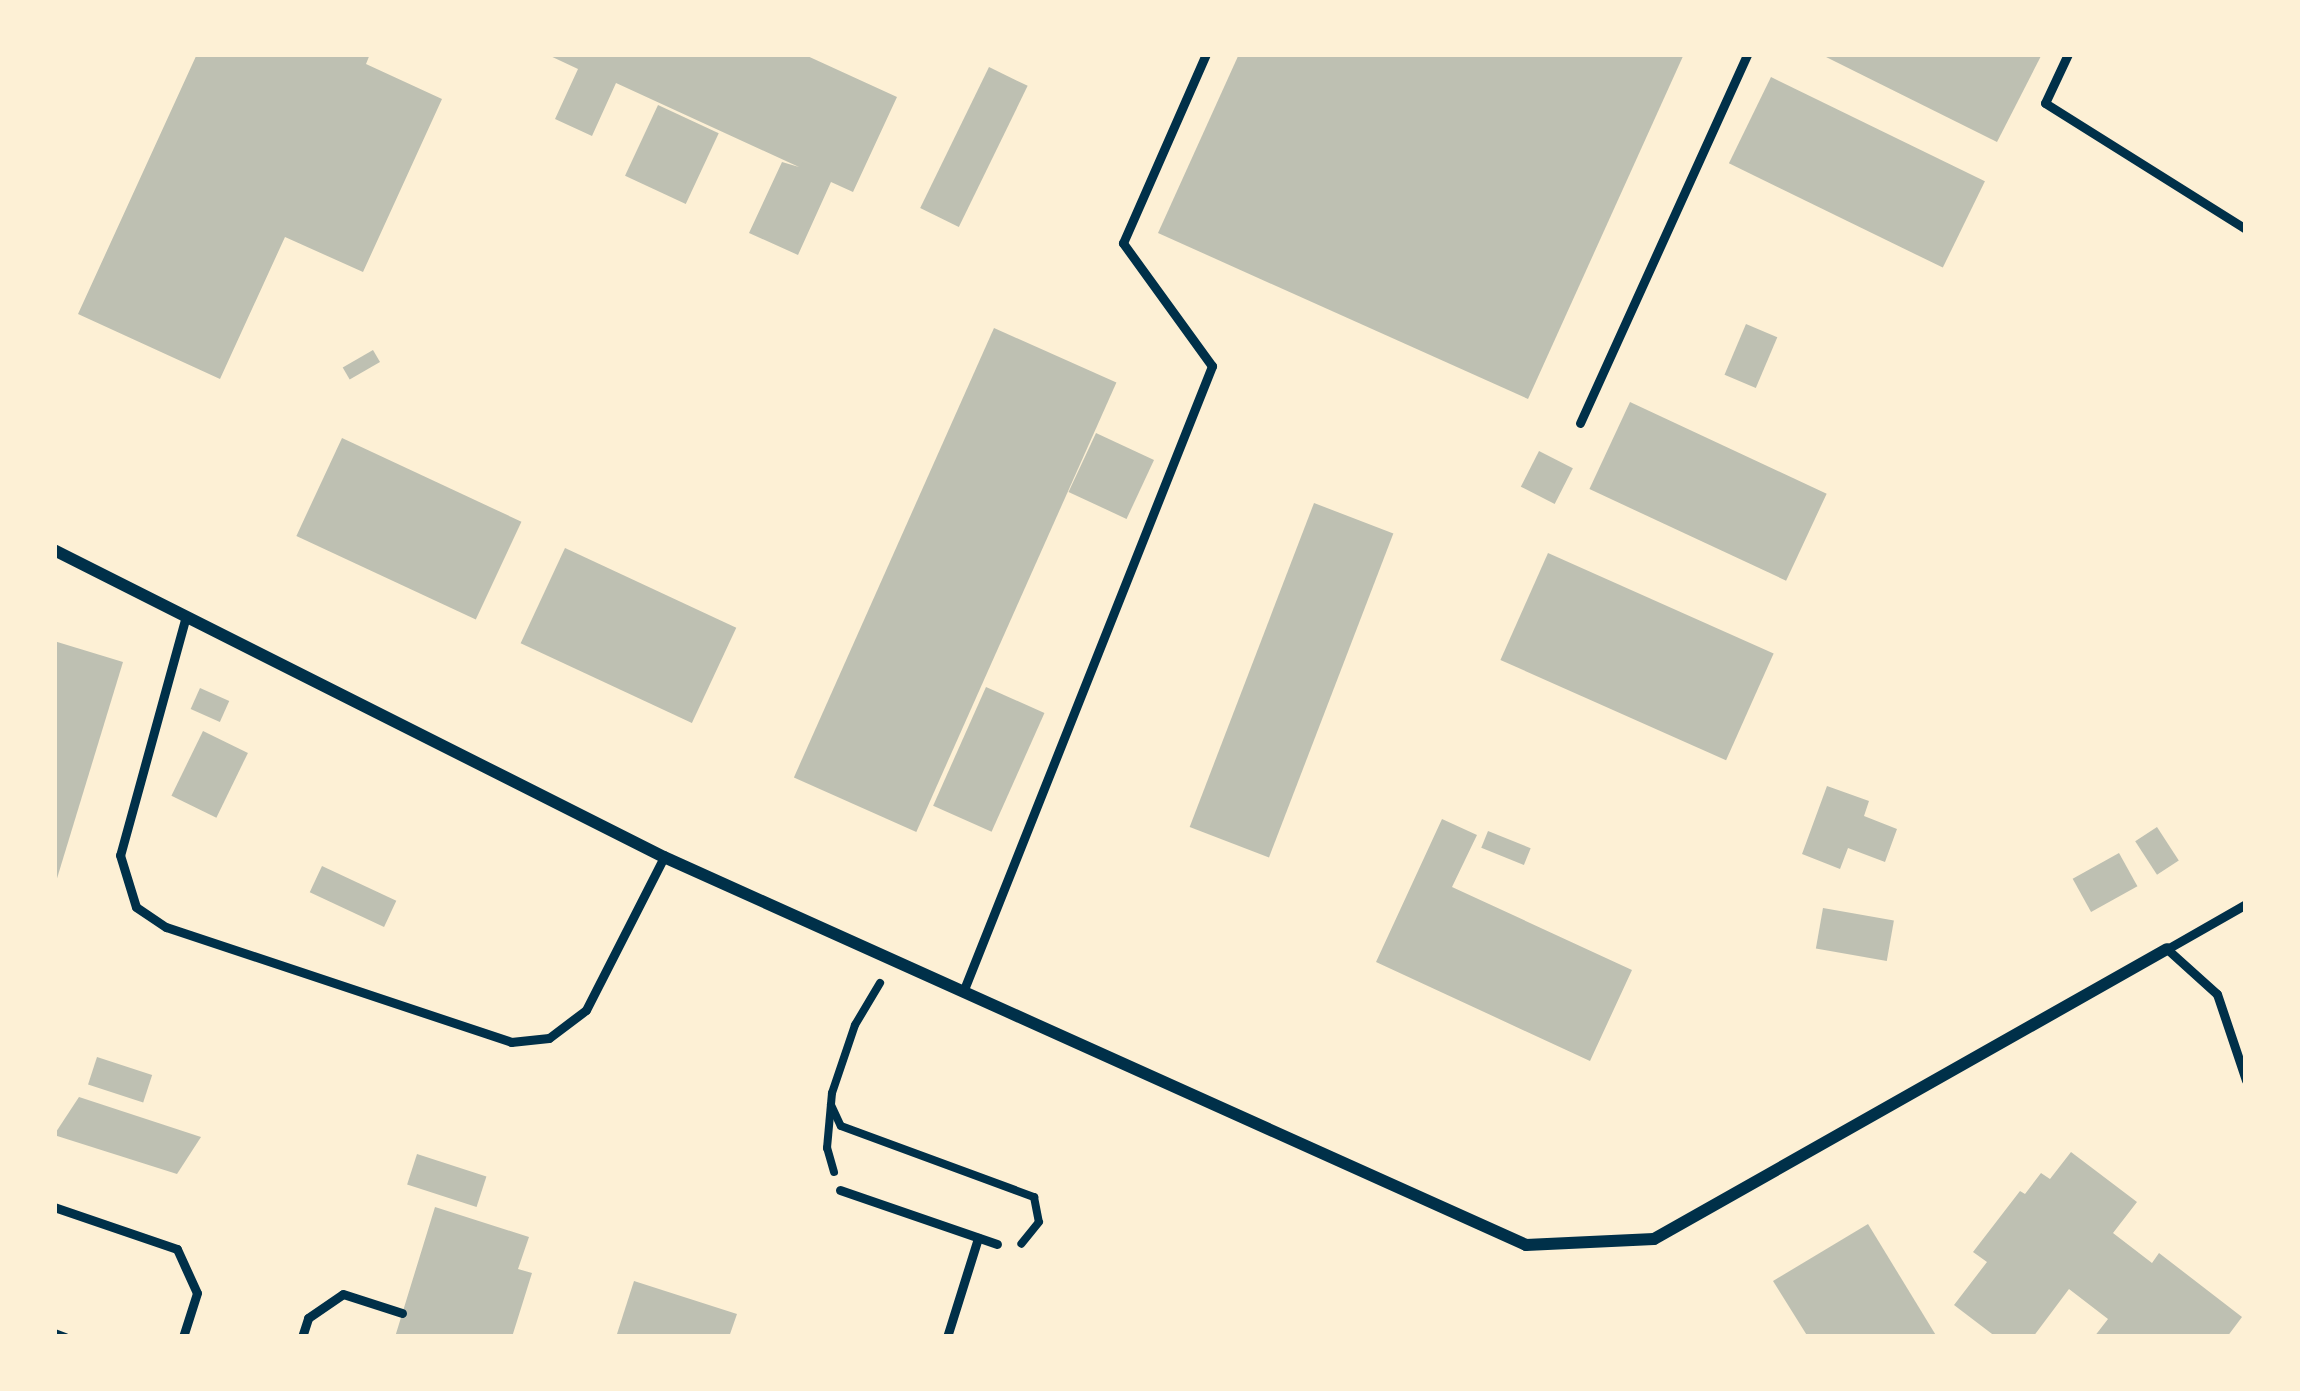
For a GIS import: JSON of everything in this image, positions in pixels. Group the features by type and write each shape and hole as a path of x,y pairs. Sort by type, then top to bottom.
{"street":[{"path":"54,550 664,857 1526,1245 1654,1239 2167,949"}],"lane":[{"path":"963,992 1212,366 1123,242 1206,54"},
{"path":"1580,423 1715,139 1747,54"},
{"path":"2068,54 2045,103 2246,230"},
{"path":"185,616 120,855 136,907 166,927 511,1042 549,1038 586,1010 664,857"},
{"path":"2245,906 2167,949 2217,994 2246,1080"},
{"path":"840,1190 997,1244"},
{"path":"54,1207 177,1249 196,1293 183,1337"},
{"path":"947,1337 978,1238"},
{"path":"302,1337 308,1318 344,1294 402,1313"},
{"path":"54,1334 65,1337"}],"path":[{"path":"840,1190 827,1148 831,1105 855,1025 894,961"},
{"path":"831,1105 841,1126 1034,1197 1039,1222 1028,1244 997,1244"}],"building":[{"path":"197,54 370,54 366,64 442,99 363,272 285,237 220,379 78,314"},
{"path":"546,54 803,54 897,97 853,192 831,182 798,255 749,233 782,162 799,167 616,83 592,136 555,119 578,69"},
{"path":"1239,54 1684,54 1528,399 1158,233"},
{"path":"1820,54 2042,54 1997,142"},
{"path":"989,67 1028,86 959,227 920,208"},
{"path":"1771,77 1985,181 1943,268 1729,163"},
{"path":"658,105 719,133 686,204 625,176"},
{"path":"1746,324 1777,337 1756,388 1725,375"},
{"path":"994,328 1116,383 916,832 794,777"},
{"path":"373,350 380,362 350,380 343,368"},
{"path":"1630,402 1827,494 1786,581 1589,489"},
{"path":"1096,433 1154,460 1127,519 1069,492"},
{"path":"342,438 521,522 476,620 296,536"},
{"path":"1539,451 1573,468 1555,504 1521,487"},
{"path":"1314,503 1393,533 1269,857 1190,827"},
{"path":"565,548 736,628 692,723 521,643"},
{"path":"1548,553 1774,653 1726,760 1500,660"},
{"path":"54,641 123,662 55,885 54,885"},
{"path":"986,687 1044,713 992,832 933,806"},
{"path":"200,688 229,701 220,722 191,709"},
{"path":"203,731 248,753 216,818 171,796"},
{"path":"1827,786 1869,801 1864,816 1897,829 1885,862 1848,848 1840,869 1802,854"},
{"path":"1442,819 1477,835 1452,887 1632,970 1590,1061 1376,962"},
{"path":"2157,827 2179,861 2157,875 2135,841"},
{"path":"1488,831 1531,848 1524,865 1481,848"},
{"path":"2119,853 2137,886 2091,912 2073,879"},
{"path":"322,866 396,901 384,927 310,892"},
{"path":"1823,908 1894,921 1887,961 1816,948"},
{"path":"97,1057 152,1075 143,1103 88,1085"},
{"path":"79,1097 201,1137 177,1174 54,1135"},
{"path":"2071,1152 2137,1202 2113,1233 2152,1263 2159,1253 2242,1317 2227,1337 2094,1337 2108,1319 2069,1289 2033,1337 1996,1337 1954,1305 1987,1262 1973,1252 2020,1191 2025,1194 2041,1173 2050,1179"},
{"path":"417,1154 486,1177 477,1207 407,1184"},
{"path":"435,1207 529,1237 518,1269 532,1273 512,1337 395,1337"},
{"path":"1868,1224 1937,1337 1808,1337 1773,1281"},
{"path":"634,1281 737,1314 729,1337 616,1337"}]}
